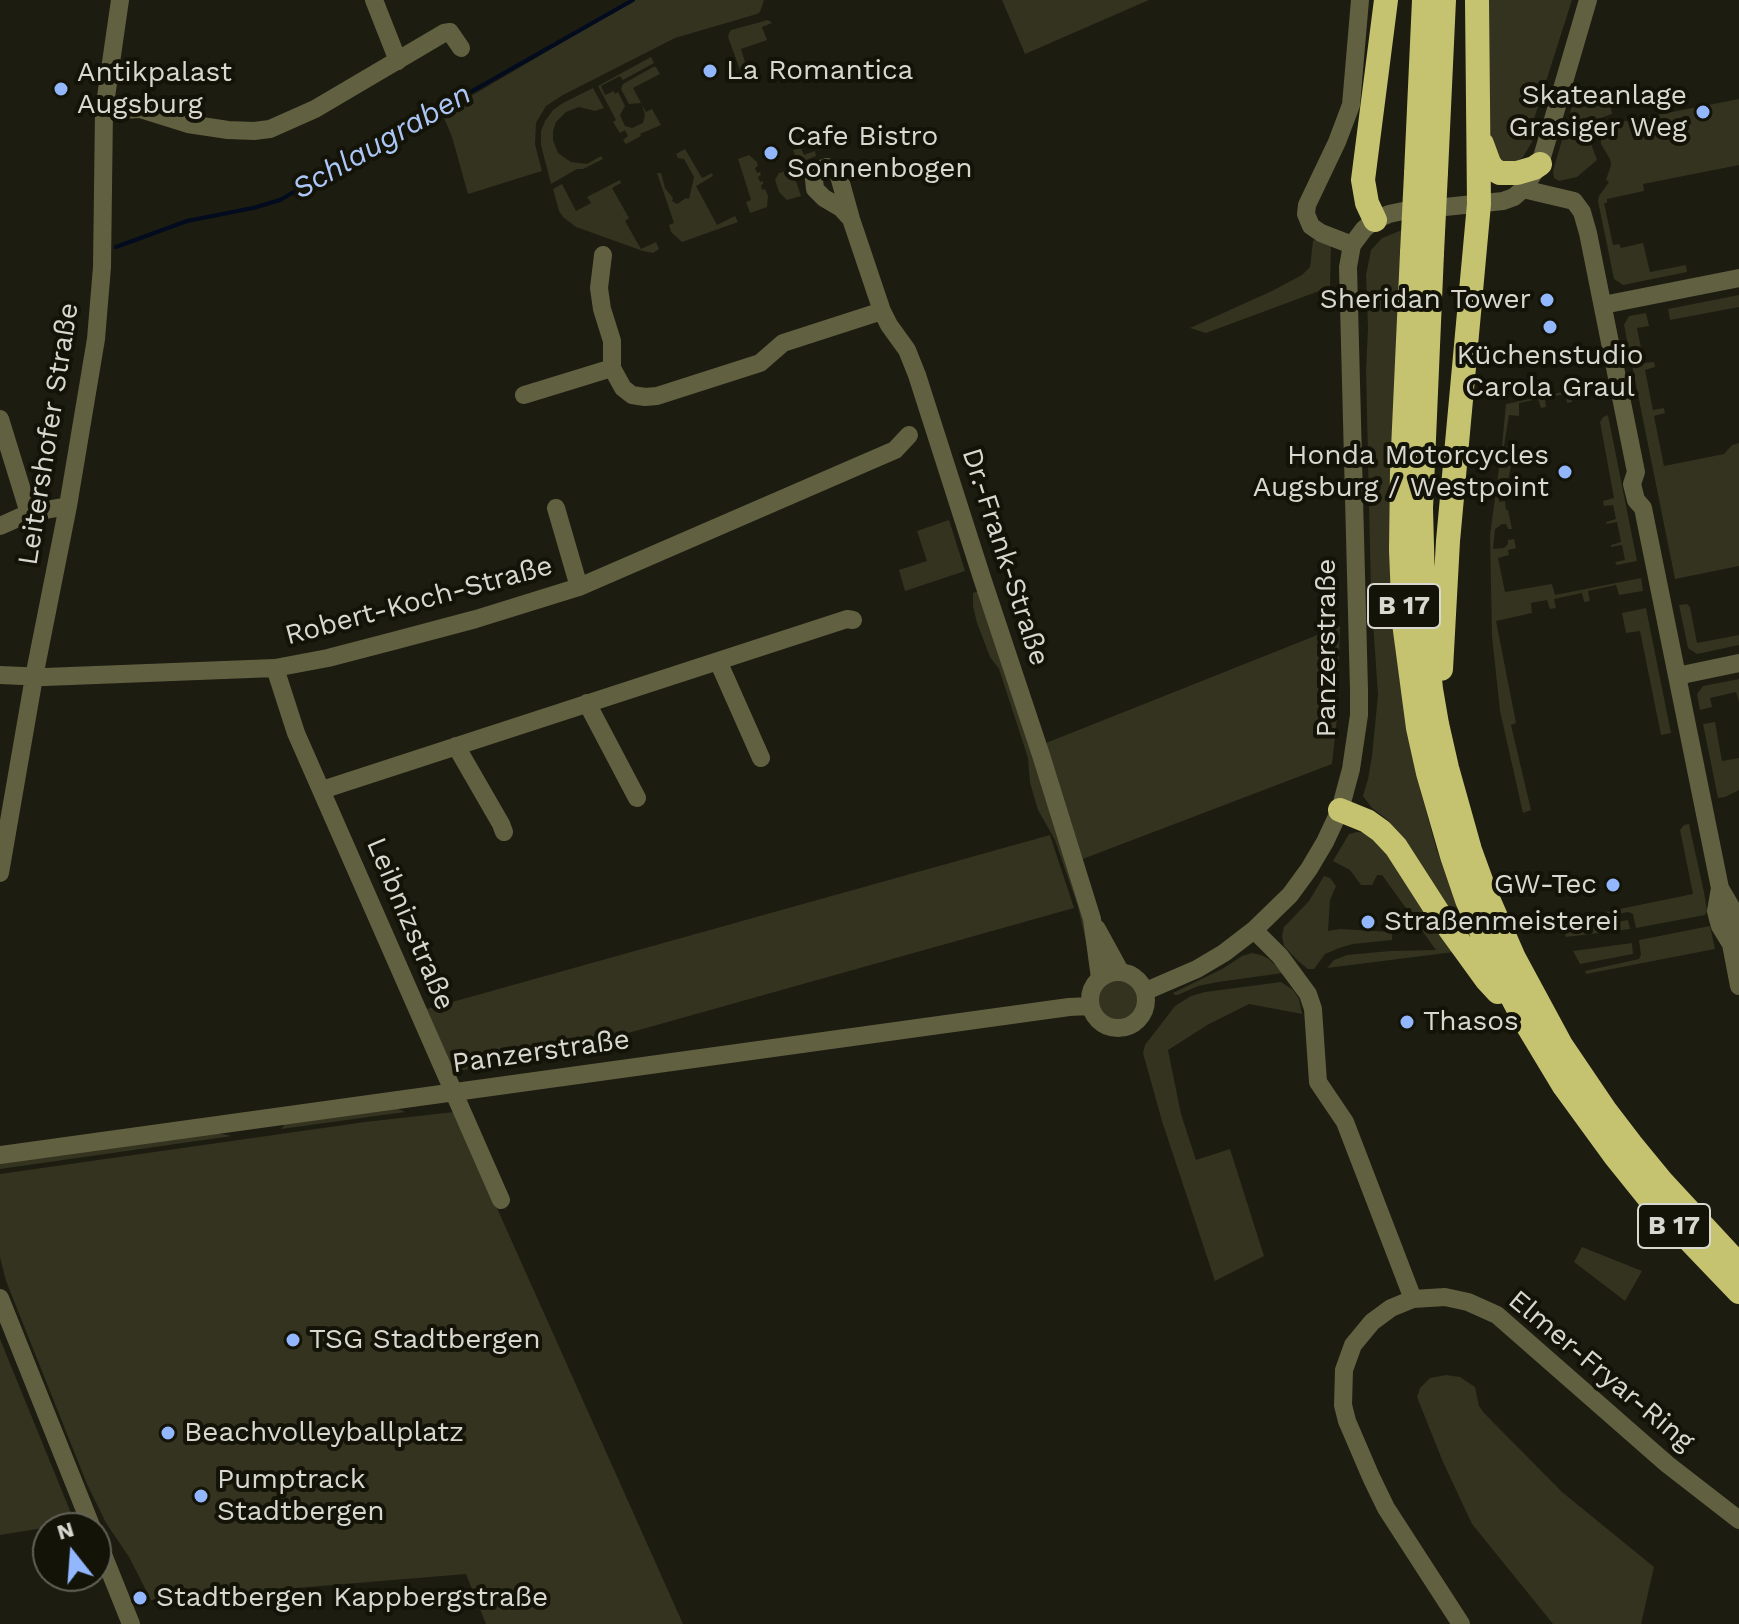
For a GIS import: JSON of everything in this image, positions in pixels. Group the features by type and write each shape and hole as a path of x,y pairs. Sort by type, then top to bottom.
{"highway":[{"path":"1375,220 1367,203 1363,180 1386,0"},
{"name":"B 17","path":"1424,0 1426,173"},
{"name":"B 17","path":"1444,0 1426,173 1401,508 1408,657 1418,728 1438,812 1467,900 1491,954 1561,1045 1605,1110 1663,1183 1739,1265"},
{"path":"1437,724 1448,541 1491,202 1479,134 1477,0"},
{"path":"1479,134 1489,163 1500,173 1517,173 1540,164"},
{"name":"B 17","path":"1422,253 1421,535 1426,644 1437,724 1447,768 1486,894 1491,954 1486,979 1523,1018 1564,1086 1648,1197 1739,1292"},
{"path":"1340,810 1367,821 1381,831 1396,847 1441,917 1491,954"}],"street":[{"name":"Leitershofer Straße","path":"0,873 96,339 102,267 104,111 120,0"},
{"path":"374,0 398,61"},
{"path":"1360,0 1351,105 1307,205 1306,214 1311,226 1321,233 1352,245 1375,220 1403,211"},
{"path":"1445,207 1514,197 1523,189 1540,164 1588,0"},
{"path":"104,111 140,109 188,124 228,130 270,129 315,109 444,33 450,32 461,48"},
{"path":"1523,189 1574,201 1582,212 1636,472 1644,481 1648,497 1643,508 1720,888 1733,915 1731,944 1739,986"},
{"name":"Dr.-Frank-Straße","path":"851,219 882,311 907,350 917,375 1092,919 1100,978"},
{"name":"Panzerstraße","path":"1146,991 1197,969 1254,930 1290,895 1309,869 1340,810 1351,769 1359,715 1348,267 1352,245"},
{"path":"603,255 599,288 612,341 612,368 623,388 632,395 657,396 760,363 783,343 882,311"},
{"path":"1603,305 1739,278"},
{"path":"524,395 612,368"},
{"path":"0,419 29,513"},
{"name":"Robert-Koch-Straße","path":"0,675 34,677 275,668 328,658 489,615 579,587 895,450 909,435"},
{"path":"0,526 29,513 68,506"},
{"name":"Robert-Koch-Straße","path":"556,508 579,587"},
{"path":"322,790 847,619 853,620"},
{"path":"718,661 761,758"},
{"path":"1677,676 1739,663"},
{"name":"Leibnizstraße","path":"275,668 296,733 501,1200"},
{"path":"587,703 637,798"},
{"path":"456,746 504,832"},
{"name":"Dr.-Frank-Straße","path":"1092,919 1120,971"},
{"path":"1254,930 1280,956 1308,994 1313,1009 1317,1079 1345,1122 1413,1299"},
{"path":"1120,971 1136,977 1146,991 1147,1000 1141,1017 1134,1024 1117,1029 1100,1022 1090,1006 1091,991 1100,978 1120,971"},
{"name":"Panzerstraße","path":"0,1155 1090,1006"},
{"name":"Elmer-Fryar-Ring","path":"1461,1624 1386,1508 1361,1455 1343,1405 1344,1370 1353,1345 1372,1322 1391,1308 1413,1299 1445,1297 1468,1302 1497,1315 1667,1464 1739,1520"},
{"path":"0,1298 86,1512"},
{"path":"112,1577 131,1624"}],"green space":[{"path":"635,0 764,0 757,14 675,38 546,106 536,123 535,144 542,171 468,194 442,113"},
{"path":"1002,0 1149,0 1025,54"},
{"path":"1487,0 1572,0 1534,119 1532,142 1523,157 1504,164 1489,150"},
{"path":"768,20 772,23 762,27 767,40 741,49 745,62 744,69 740,70 729,33"},
{"path":"651,57 654,63 623,80 620,76 601,86 605,95 618,92 625,106 620,115 625,126 632,128 643,123 645,115 642,105 646,112 652,109 661,125 626,144 623,140 628,136 625,130 620,133 613,122 616,120 598,86"},
{"path":"653,67 660,74 633,88 641,103 629,104 621,89 623,84"},
{"path":"1578,85 1589,101 1610,101 1612,114 1601,118 1592,131 1591,144 1597,160 1577,177 1559,181 1554,178 1553,171"},
{"path":"593,88 604,108 595,111 579,107 566,112 556,122 553,140 558,153 571,162 587,164 601,156 603,159 551,184 541,145 545,121 563,103"},
{"path":"1739,99 1739,165 1643,184 1644,191 1607,199 1604,203 1613,245 1619,244 1621,248 1643,243 1650,272 1686,265 1687,272 1623,285 1614,279 1598,201 1609,182 1606,180 1611,165 1601,144 1603,129 1610,124"},
{"path":"801,148 804,155 815,151 816,156 806,160 797,174 801,196 787,200 779,192 775,180 779,173 794,166 796,158 793,150"},
{"path":"685,149 702,178 712,173 713,176 696,186 717,225 735,216 738,222 682,242 671,232 669,225 674,223 657,173 661,173 672,201 677,204 689,199 694,177 684,159 676,154"},
{"path":"749,155 757,162 755,168 757,173 760,172 760,182 763,181 762,190 765,189 768,196 767,207 750,213 746,202 751,200 738,159"},
{"path":"620,180 621,183 612,188 629,218 625,221 641,249 656,242 659,249 653,253 643,251 576,227 559,211 553,189 562,184 576,211 591,203 587,197"},
{"path":"1402,230 1395,646 1408,735 1421,792 1437,851 1472,943 1388,820 1372,808 1363,796 1372,756 1378,695 1371,593 1366,275 1371,250 1382,238"},
{"path":"1313,241 1331,243 1330,287 1206,333 1190,328 1302,275 1310,267"},
{"path":"1739,295 1739,307 1670,320 1668,309"},
{"path":"1646,313 1649,326 1637,328 1644,363 1654,362 1655,367 1645,370 1653,410 1664,408 1665,413 1654,416 1664,466 1724,454 1732,445 1739,443 1739,566 1675,579 1624,325 1629,316"},
{"path":"1591,386 1571,392 1572,402 1567,403 1565,394 1545,398 1546,407 1541,408 1538,399 1519,403 1519,416 1509,415 1504,446 1515,448 1506,489 1498,491 1499,502 1505,501 1512,529 1502,524 1495,529 1493,549 1504,548 1508,540 1514,539 1516,548 1508,550 1509,555 1498,558 1505,592 1552,584 1555,595 1641,578 1643,591 1619,595 1616,585 1588,591 1590,601 1584,602 1582,593 1554,599 1556,608 1550,609 1547,600 1531,603 1532,613 1496,621 1516,723 1511,725 1531,810 1523,813 1500,711 1492,636 1490,535 1506,404"},
{"path":"1608,415 1637,561 1617,565 1615,562 1625,560 1622,545 1611,547 1621,542 1617,522 1607,524 1616,519 1613,505 1604,506 1603,501 1614,498 1600,422"},
{"path":"949,520 965,571 905,591 899,570 927,561 917,531"},
{"path":"981,590 1080,907 1091,950 1088,951 1078,907 1055,840 1038,810 1030,783 1028,758 999,669 990,657 977,623 973,593"},
{"path":"1687,604 1697,643 1739,635 1739,645 1697,654 1688,648 1679,605"},
{"path":"1646,608 1671,733 1661,735 1640,631 1626,633 1622,613"},
{"path":"1340,626 1332,764 1080,860 1046,743"},
{"path":"1739,679 1739,702 1736,692 1710,698 1712,707 1700,710 1697,694 1703,686"},
{"path":"1715,722 1722,761 1739,758 1739,790 1718,798 1703,724"},
{"path":"1689,824 1704,892 1705,915 1636,928 1633,914 1628,912 1563,925 1561,921 1693,894 1680,830"},
{"path":"1371,833 1382,843 1454,952 1327,968 1334,960 1347,955 1436,950 1382,875 1377,875 1372,885 1361,885 1350,870 1333,861 1349,834"},
{"path":"1050,835 1074,908 557,1053 453,1072 427,1009"},
{"path":"1324,876 1336,886 1330,900 1328,931 1392,932 1392,940 1339,948 1325,954 1314,969 1308,969 1284,946 1282,936 1284,927 1309,901"},
{"path":"1628,920 1630,929 1566,937 1564,932"},
{"path":"1710,926 1715,949 1586,974 1585,971 1639,959 1639,940"},
{"path":"1632,943 1633,954 1580,964 1573,951"},
{"path":"1252,953 1269,959 1283,973 1198,986 1178,995 1173,993 1242,956"},
{"path":"1119,978 1134,984 1140,999 1134,1014 1119,1020 1104,1014 1098,999 1104,984"},
{"path":"1281,982 1293,990 1299,999 1302,1014 1249,1004 1168,1050 1181,1114 1196,1160 1230,1149 1264,1256 1215,1281 1143,1053 1145,1045 1175,1006 1191,996"},
{"path":"396,1108 405,1112 281,1129 285,1124"},
{"name":"TSG Stadtbergen","path":"454,1112 683,1624 486,1624 466,1574 151,1600 112,1532 112,1512 101,1512 87,1484 6,1281 0,1257 0,1174"},
{"path":"217,1133 232,1136 0,1169 0,1164 11,1162"},
{"path":"1582,1247 1642,1271 1625,1301 1574,1262"},
{"path":"0,1339 71,1512 32,1512 32,1530 0,1535"},
{"path":"1446,1375 1460,1377 1475,1387 1479,1406 1484,1413 1562,1492 1654,1567 1641,1624 1553,1624 1472,1524 1417,1397 1420,1388 1430,1378"}],"waterway":[{"name":"Schlaugraben","path":"116,247 187,221 280,200 633,0"}],"place":[{"name":"La Romantica","path":"710,71"},
{"name":"Antikpalast Augsburg","path":"61,89"},
{"name":"Skateanlage Grasiger Weg","path":"1703,112"},
{"name":"Cafe Bistro Sonnenbogen","path":"771,153"},
{"name":"Sheridan Tower","path":"1547,300"},
{"name":"Küchenstudio Carola Graul","path":"1550,327"},
{"name":"Honda Motorcycles Augsburg / Westpoint","path":"1565,472"},
{"name":"GW-Tec","path":"1613,885"},
{"name":"Straßenmeisterei","path":"1368,922"},
{"name":"Thasos","path":"1407,1022"},
{"name":"TSG Stadtbergen","path":"293,1340"},
{"name":"Beachvolleyballplatz","path":"168,1433"},
{"name":"Pumptrack Stadtbergen","path":"201,1496"},
{"name":"Stadtbergen Kappbergstraße","path":"140,1598"}]}
